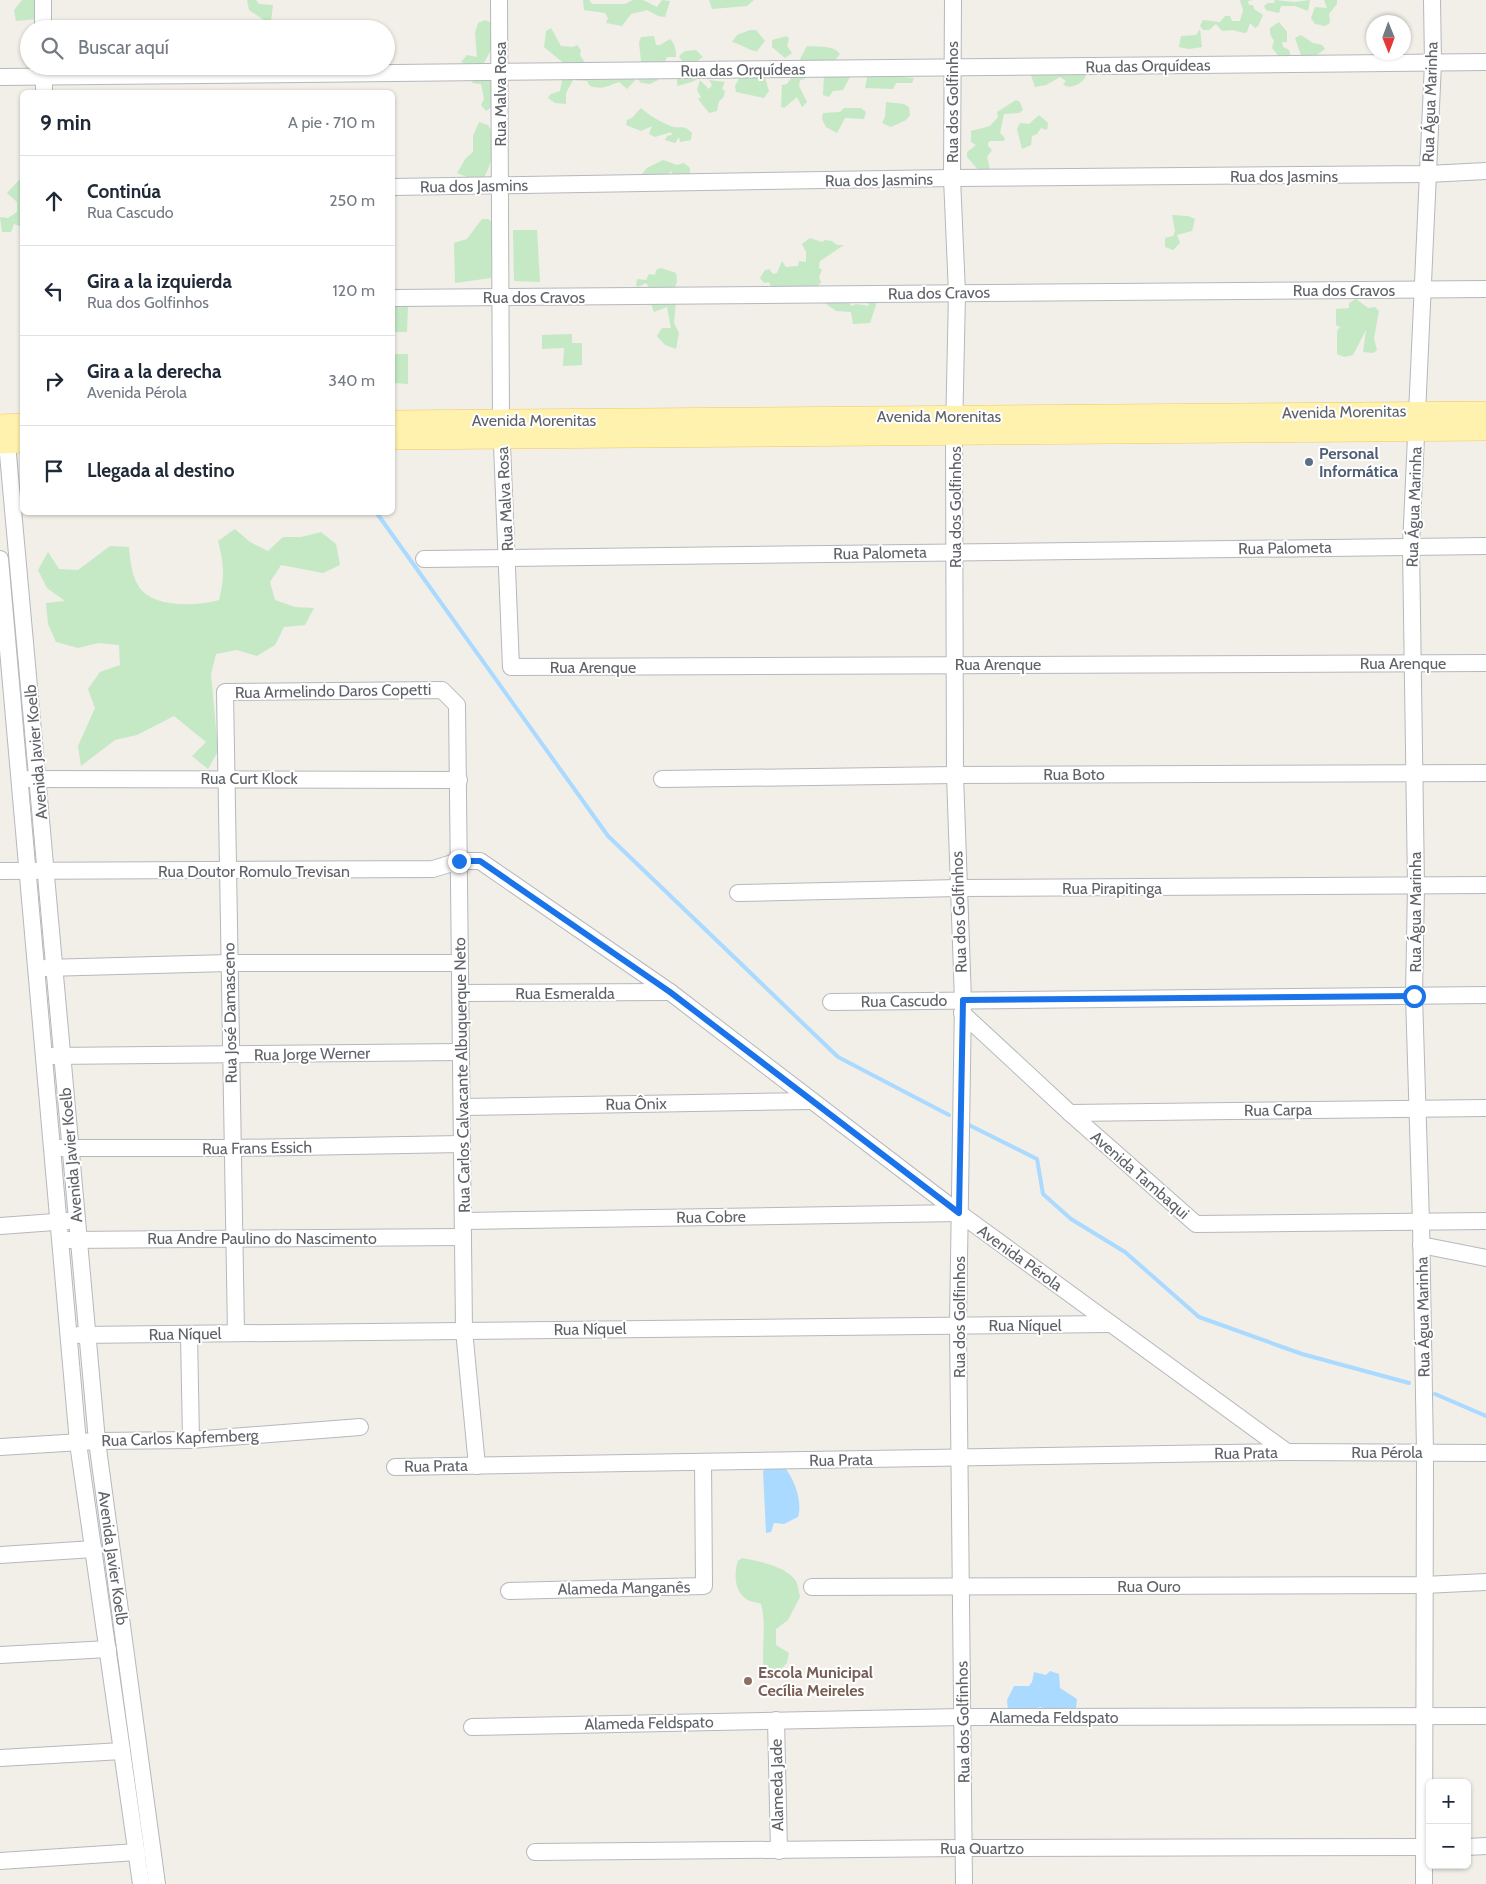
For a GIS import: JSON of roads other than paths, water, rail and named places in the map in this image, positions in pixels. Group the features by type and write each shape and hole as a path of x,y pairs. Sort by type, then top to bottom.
{"main road":[{"name":"Avenida Morenitas","path":"1417,422 1486,412"},
{"name":"Avenida Morenitas","path":"395,421 501,429 1417,422 1486,430"},
{"name":"Avenida Morenitas","path":"395,439 501,429"}],"street":[{"path":"42,0 43,20"},
{"name":"Rua Malva Rosa","path":"499,0 501,429 508,557 510,667"},
{"name":"Rua dos Golfinhos","path":"953,0 951,68 952,178 957,292 954,425 955,775 962,1007 958,1325 964,1884"},
{"name":"Rua Água Marinha","path":"1426,1824 1424,1716 1425,1452 1422,1245 1414,996 1416,886 1412,546 1433,63 1432,0"},
{"name":"Rua das Orquídeas","path":"395,73 1486,62"},
{"name":"Rua das Orquídeas","path":"0,77 272,75"},
{"name":"Rua dos Jasmins","path":"395,187 952,178 1428,174 1486,171"},
{"name":"Rua dos Cravos","path":"395,298 697,297 957,292 1486,290"},
{"name":"Avenida Javier Koelb","path":"10,433 76,1220 98,1441 157,1884"},
{"name":"Rua Palometa","path":"424,559 1486,546"},
{"name":"Avenida Javier Koelb","path":"0,559 26,871 78,1442 141,1884"},
{"name":"Rua Arenque","path":"510,667 1486,662"},
{"name":"Rua Armelindo Daros Copetti","path":"225,692 442,690"},
{"name":"Rua Carlos Calvacante Albuquerque Neto","path":"442,690 457,705 464,1330 478,1466"},
{"name":"Rua José Damasceno","path":"225,692 236,1333"},
{"name":"Rua Boto","path":"662,779 955,775 1486,773"},
{"name":"Rua Curt Klock","path":"18,779 459,780"},
{"name":"Rua Doutor Romulo Trevisan","path":"0,872 228,872 434,869 459,861"},
{"name":"Avenida Pérola","path":"459,861 480,861 670,992 810,1101 959,1213 1287,1452"},
{"name":"Rua Pirapitinga","path":"738,893 958,888 1486,885"},
{"path":"36,969 229,963 460,962"},
{"name":"Rua Esmeralda","path":"461,993 670,992"},
{"name":"Rua Cascudo","path":"831,1002 962,1007 1486,995"},
{"name":"Avenida Tambaqui","path":"962,1007 1070,1113 1196,1224 1486,1221"},
{"name":"Rua Jorge Werner","path":"43,1057 62,1055 462,1052"},
{"name":"Rua Ônix","path":"462,1107 810,1101"},
{"name":"Rua Carpa","path":"1070,1113 1486,1108"},
{"name":"Rua Frans Essich","path":"52,1149 462,1144"},
{"name":"Rua Cobre","path":"463,1229 959,1213"},
{"path":"0,1226 76,1220"},
{"name":"Rua Andre Paulino do Nascimento","path":"60,1240 234,1238 463,1229"},
{"path":"1422,1245 1486,1258"},
{"name":"Rua Níquel","path":"69,1335 1110,1324"},
{"path":"189,1334 192,1440"},
{"name":"Rua Carlos Kapfemberg","path":"0,1447 98,1441 192,1440 360,1428"},
{"name":"Rua Pérola","path":"1287,1452 1486,1454"},
{"name":"Rua Prata","path":"395,1467 1287,1452"},
{"name":"Alameda Manganês","path":"509,1592 704,1586 703,1462"},
{"path":"0,1554 94,1548"},
{"name":"Rua Ouro","path":"812,1587 1424,1585 1486,1582"},
{"path":"0,1655 108,1649"},
{"name":"Alameda Feldspato","path":"472,1727 962,1717 1486,1716"},
{"name":"Alameda Jade","path":"776,1720 779,1851"},
{"path":"0,1758 122,1751"},
{"path":"1471,1846 1486,1846"},
{"name":"Rua Quartzo","path":"534,1852 964,1848 1426,1847"},
{"path":"0,1861 137,1852"},
{"name":"Rua Água Marinha","path":"1424,1884 1426,1859"}],"water":[{"path":"782,1465 794,1482 799,1504 798,1517 784,1524 774,1523 771,1532 766,1533 763,1471 767,1468"},
{"path":"1050,1671 1059,1674 1060,1688 1077,1699 1076,1709 1049,1714 1041,1707 1019,1712 1008,1710 1007,1700 1014,1686 1029,1686 1034,1672 1046,1675"}],"waterway":[{"path":"378,515 608,836 838,1057 949,1115"},
{"path":"967,1124 1037,1159 1043,1194 1071,1219 1125,1252 1199,1317 1302,1354 1409,1383"},
{"path":"1435,1394 1486,1416"}],"place":[{"name":"Personal Informática","path":"1309,462"},
{"name":"Escola Municipal Cecília Meireles","path":"748,1681"}]}
